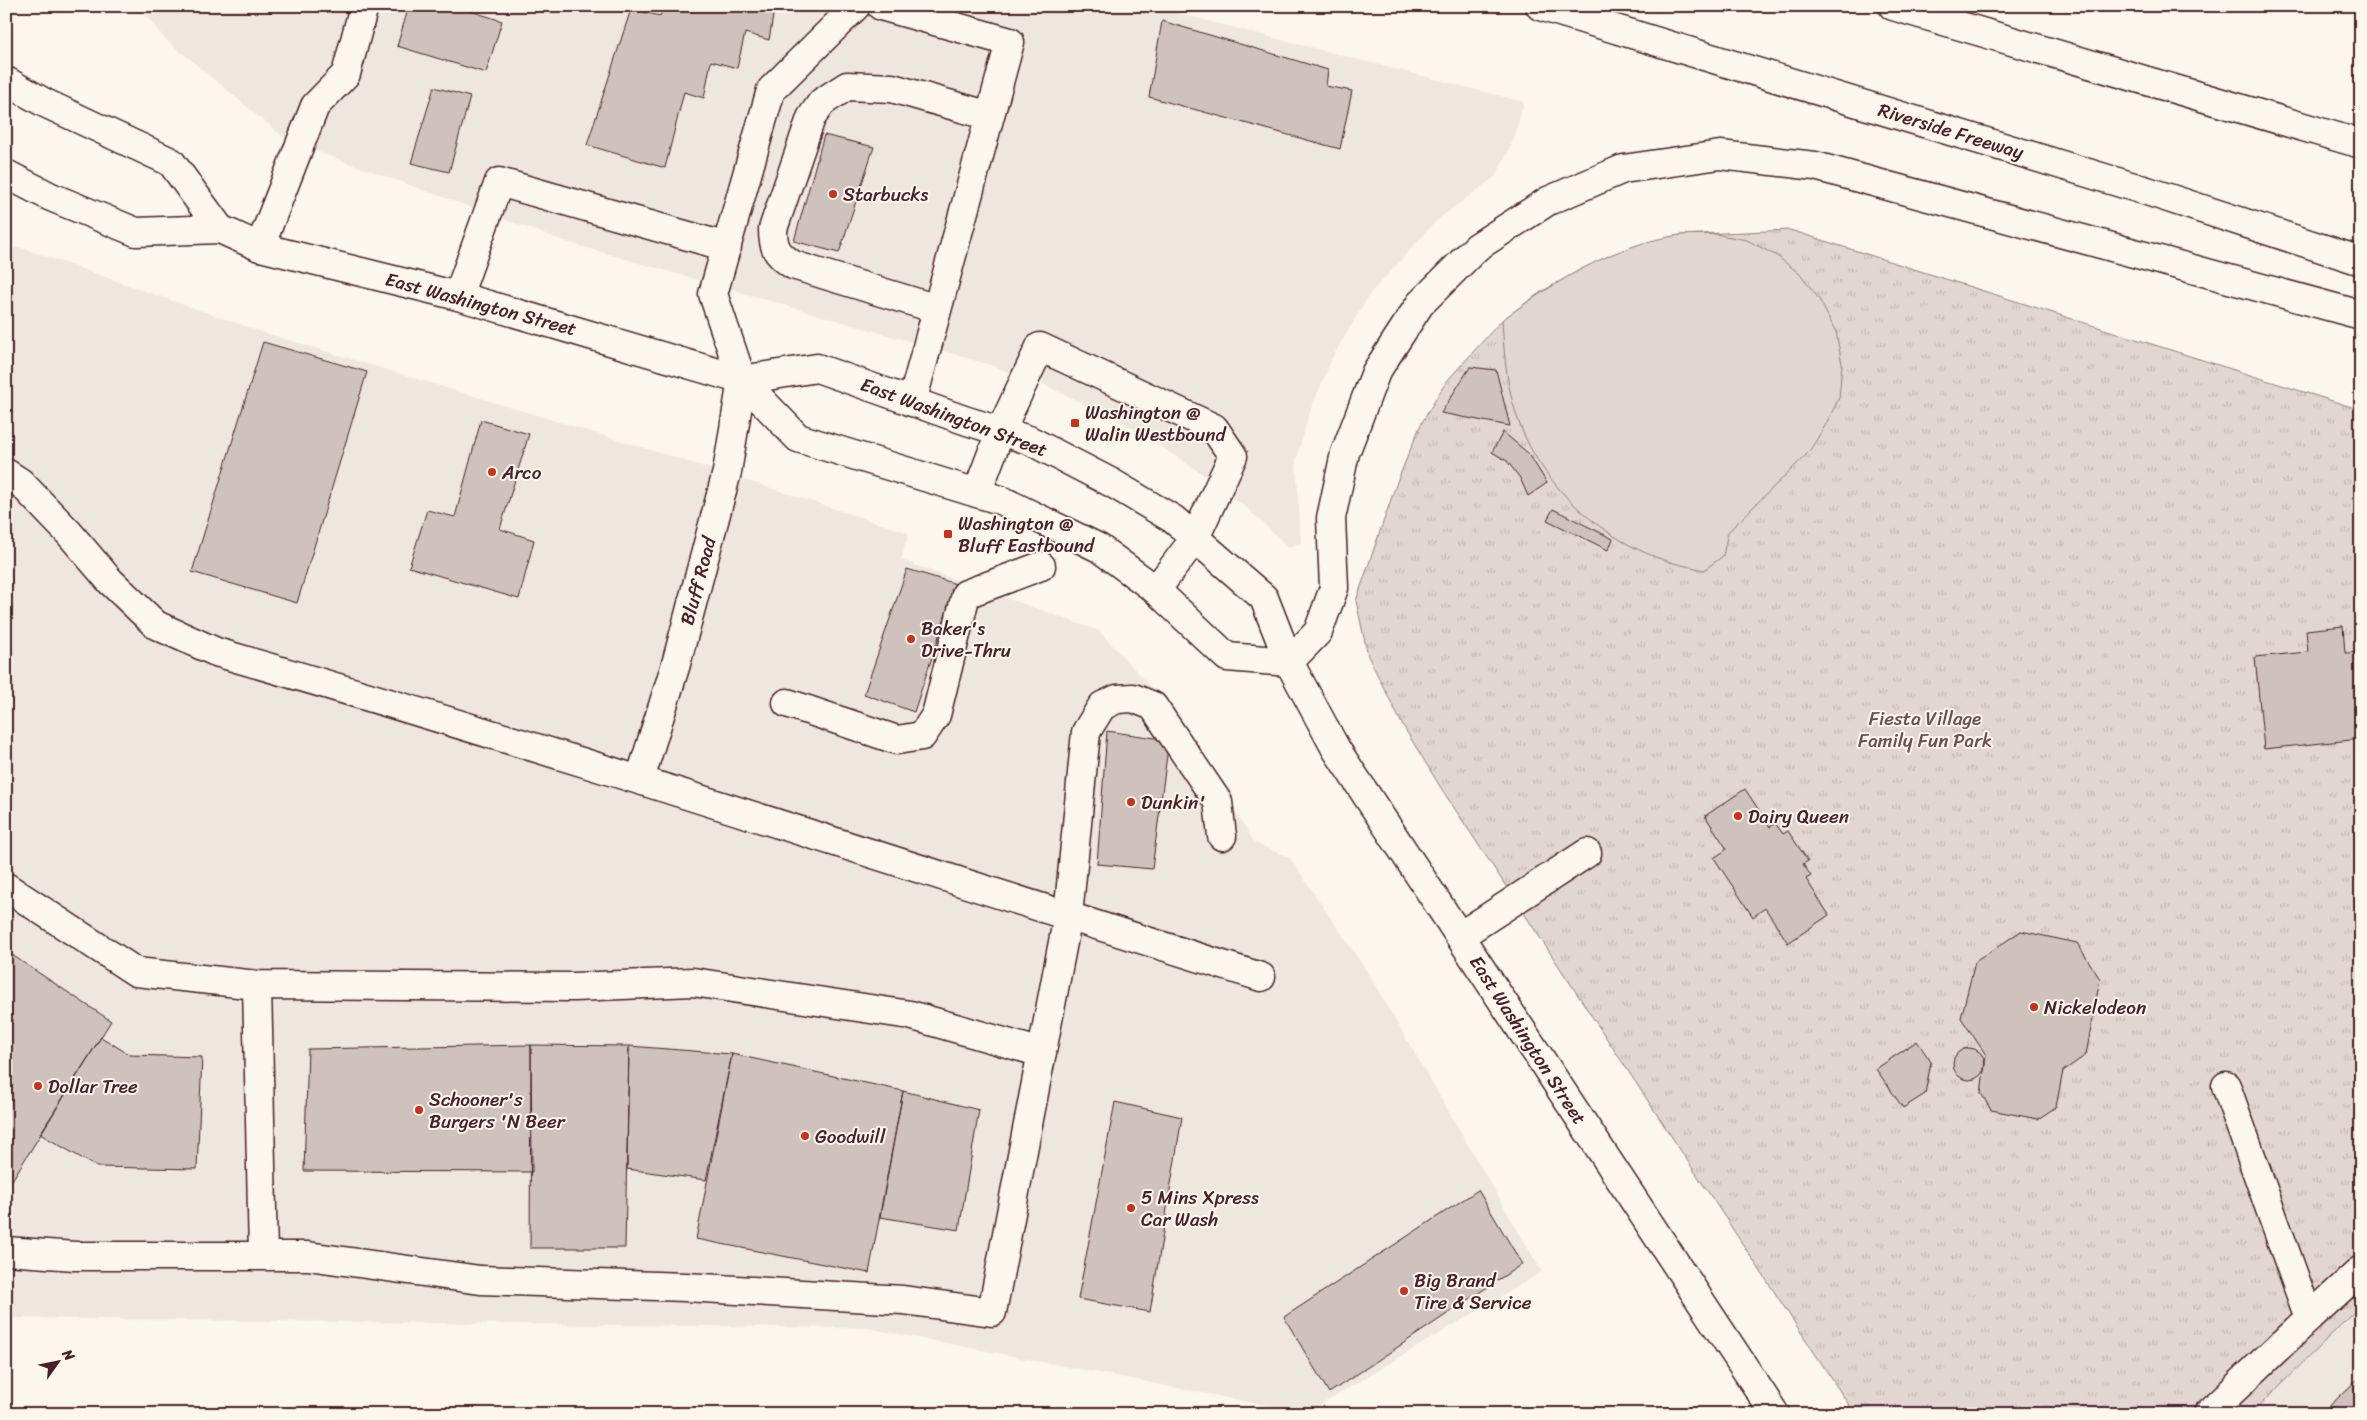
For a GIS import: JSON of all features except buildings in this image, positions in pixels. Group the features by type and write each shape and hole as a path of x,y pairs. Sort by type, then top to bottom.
{"main road":[{"path":"260,247 315,106 346,74 364,6"},
{"path":"742,380 713,294 771,90 856,6"},
{"path":"881,6 1010,42 912,402"},
{"name":"Riverside Freeway","path":"1540,6 2138,188 2361,261"},
{"path":"1893,6 2361,144"},
{"path":"6,81 44,103 172,162 220,229"},
{"path":"938,308 793,265 780,256 773,243 773,229 811,118 822,102 847,86 892,88 990,116"},
{"path":"1289,662 1318,632 1334,588 1331,518 1345,453 1376,372 1420,304 1478,248 1548,201 1624,169 1720,155 1815,166 2361,315"},
{"name":"East Washington Street","path":"6,174 51,197 136,232 220,229 260,247 458,296 742,380 817,368 1000,432 1029,440 1112,483 1174,519 1264,598 1289,662 1336,749 1775,1414"},
{"path":"458,296 499,182 727,247"},
{"path":"977,493 1000,432 1040,347 1214,428 1233,456 1195,538 1156,590"},
{"name":"East Washington Street","path":"742,380 798,438 1003,501 1099,548 1156,590 1227,657 1289,662"},
{"name":"Bluff Road","path":"640,779 676,664 727,472 742,380"},
{"path":"6,473 20,482 69,533 110,581 156,625 216,652 640,779 1261,977"},
{"path":"787,702 897,740 922,736 936,715 966,594 1041,566"},
{"path":"6,1251 75,1256 308,1256 480,1280 686,1287 894,1299 992,1312 1068,916 1086,732 1102,706 1117,699 1133,698 1153,706 1218,802 1222,836"},
{"path":"1460,936 1587,854"},
{"path":"6,887 136,972 257,985 574,987 693,982 910,1015 1042,1053"},
{"path":"257,985 263,1255"},
{"path":"2226,1086 2309,1318"},
{"path":"2208,1414 2361,1270"}],"shaded area":[{"path":"139,6 1149,6 1524,102 1513,141 1496,176 1437,220 1369,295 1331,360 1308,417 1296,460 1301,543 1288,547 1248,509 1201,473 1133,428 1045,385 981,362 567,242 288,141 163,37"},
{"path":"19,247 262,332 674,457 909,533 901,560 1099,631 1168,705 1255,843 1290,858 1368,973 1542,1272 1307,1413 867,1328 6,1318 6,251"},
{"path":"2361,1305 2361,1414 2251,1414"}],"green space":[{"name":"Fiesta Village Family Fun Park","path":"1790,230 2361,410 2361,1305 2251,1414 1855,1414 1441,788 1402,724 1368,656 1356,601 1397,482 1421,424 1446,382 1502,320 1541,292 1578,271 1613,254 1649,242 1680,235"},
{"path":"1715,234 1747,240 1777,256 1801,275 1819,299 1836,332 1842,364 1839,398 1809,452 1728,532 1723,556 1704,570 1667,561 1621,540 1599,526 1560,490 1544,470 1520,425 1512,400 1507,374 1502,320 1564,279 1609,256 1632,247 1680,235"}],"place":[{"name":"Starbucks","path":"833,194"},
{"name":"Washington @ Walin Westbound","path":"1075,423"},
{"name":"Arco","path":"492,472"},
{"name":"Washington @ Bluff Eastbound","path":"948,534"},
{"name":"Baker's Drive-Thru","path":"911,639"},
{"name":"Dunkin'","path":"1131,802"},
{"name":"Dairy Queen","path":"1738,816"},
{"name":"Nickelodeon","path":"2034,1007"},
{"name":"Dollar Tree","path":"38,1086"},
{"name":"Schooner's Burgers 'N Beer","path":"419,1110"},
{"name":"Goodwill","path":"805,1136"},
{"name":"5 Mins Xpress Car Wash","path":"1131,1208"},
{"name":"Big Brand Tire & Service","path":"1404,1291"}]}
